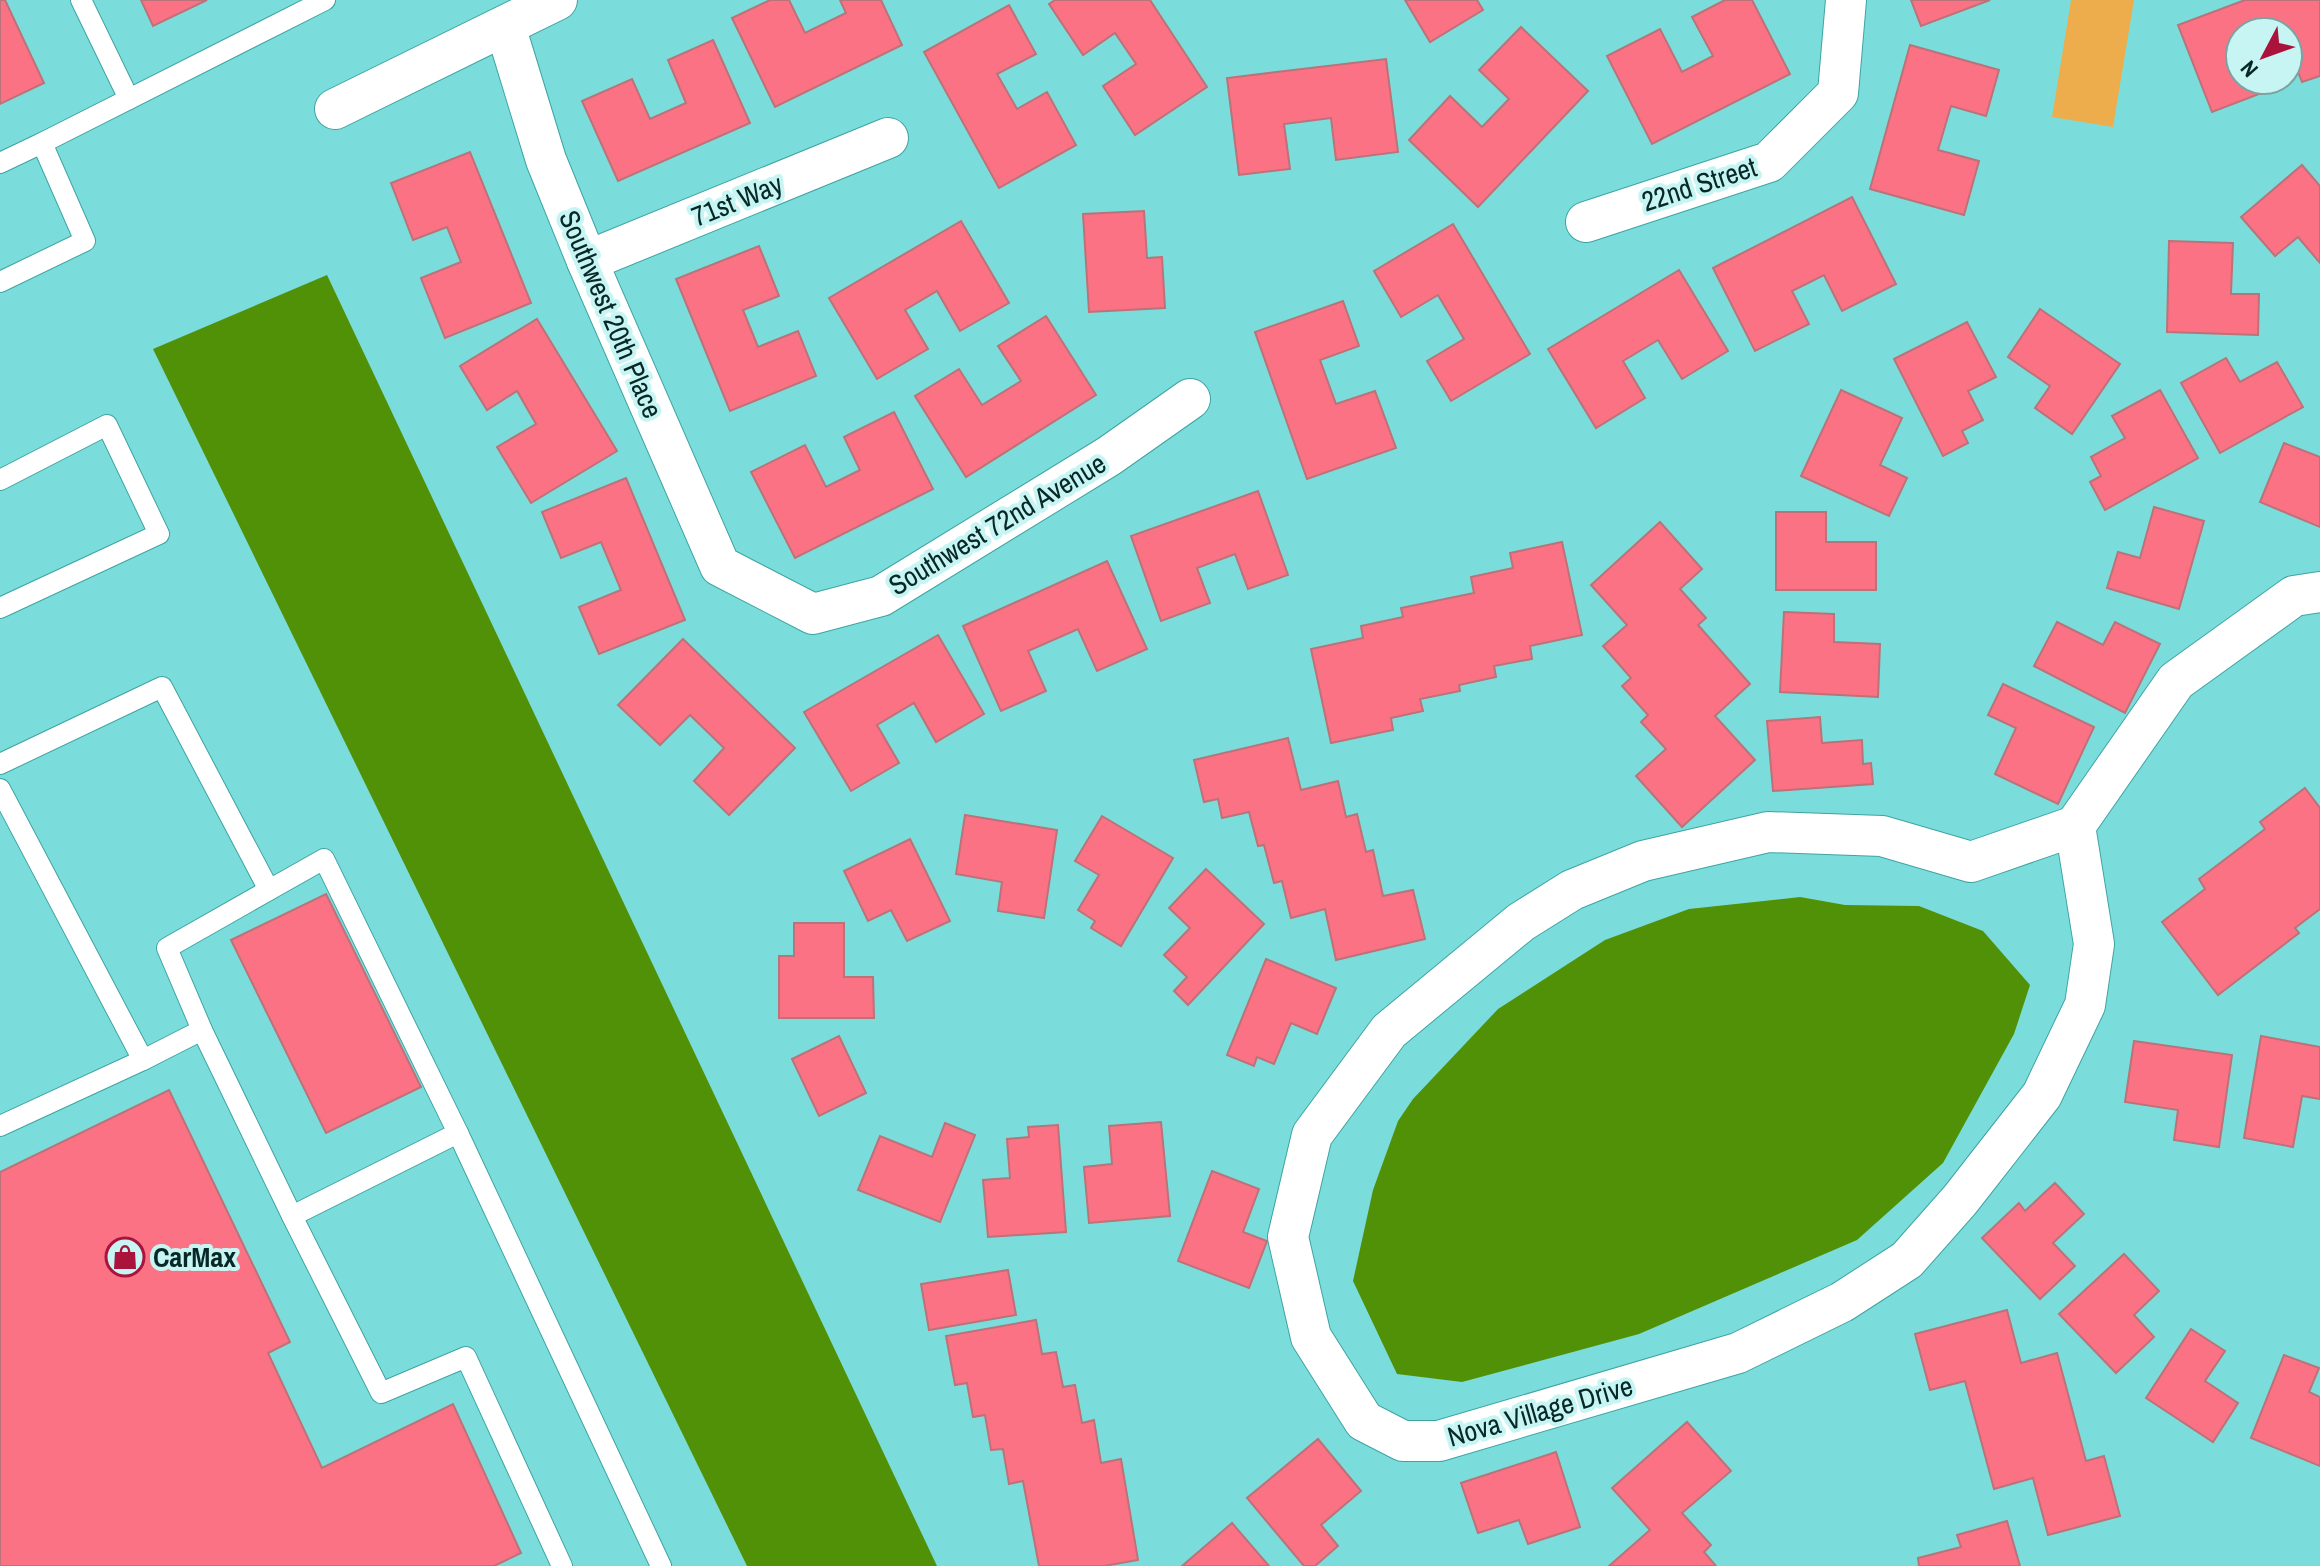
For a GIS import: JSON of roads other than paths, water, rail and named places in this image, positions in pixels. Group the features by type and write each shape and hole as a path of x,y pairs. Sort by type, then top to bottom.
{"street":[{"path":"335,109 557,0"},
{"name":"22nd Street","path":"1586,222 1769,162 1838,93 1846,0"},
{"name":"Southwest 20th Place","path":"505,26 546,160 720,566 748,583"},
{"name":"71st Way","path":"587,261 888,138"},
{"name":"Southwest 72nd Avenue","path":"748,583 813,614 881,596 1109,456 1190,399"},
{"path":"2075,826 2176,681 2294,596 2320,592"},
{"name":"Nova Village Drive","path":"2075,826 2094,944 2085,1005 2042,1095 1960,1200 1907,1260 1842,1302 1738,1353 1439,1441 1403,1441 1364,1421 1311,1337 1288,1237 1312,1135 1389,1031 1521,922 1572,890 1643,861 1768,832 1882,836 1971,862 2075,826"}],"lane":[{"path":"81,0 129,99"},
{"path":"0,163 325,0"},
{"path":"0,282 85,241 42,143"},
{"path":"0,480 107,425 159,534 0,608"},
{"path":"0,764 162,687 269,890"},
{"path":"0,789 143,1060"},
{"path":"562,1566 466,1357 381,1393 202,1030 167,948 324,859 458,1133 661,1566"},
{"path":"0,1126 202,1030"},
{"path":"292,1216 458,1133"}],"place":[{"name":"CarMax","path":"125,1257"}]}
